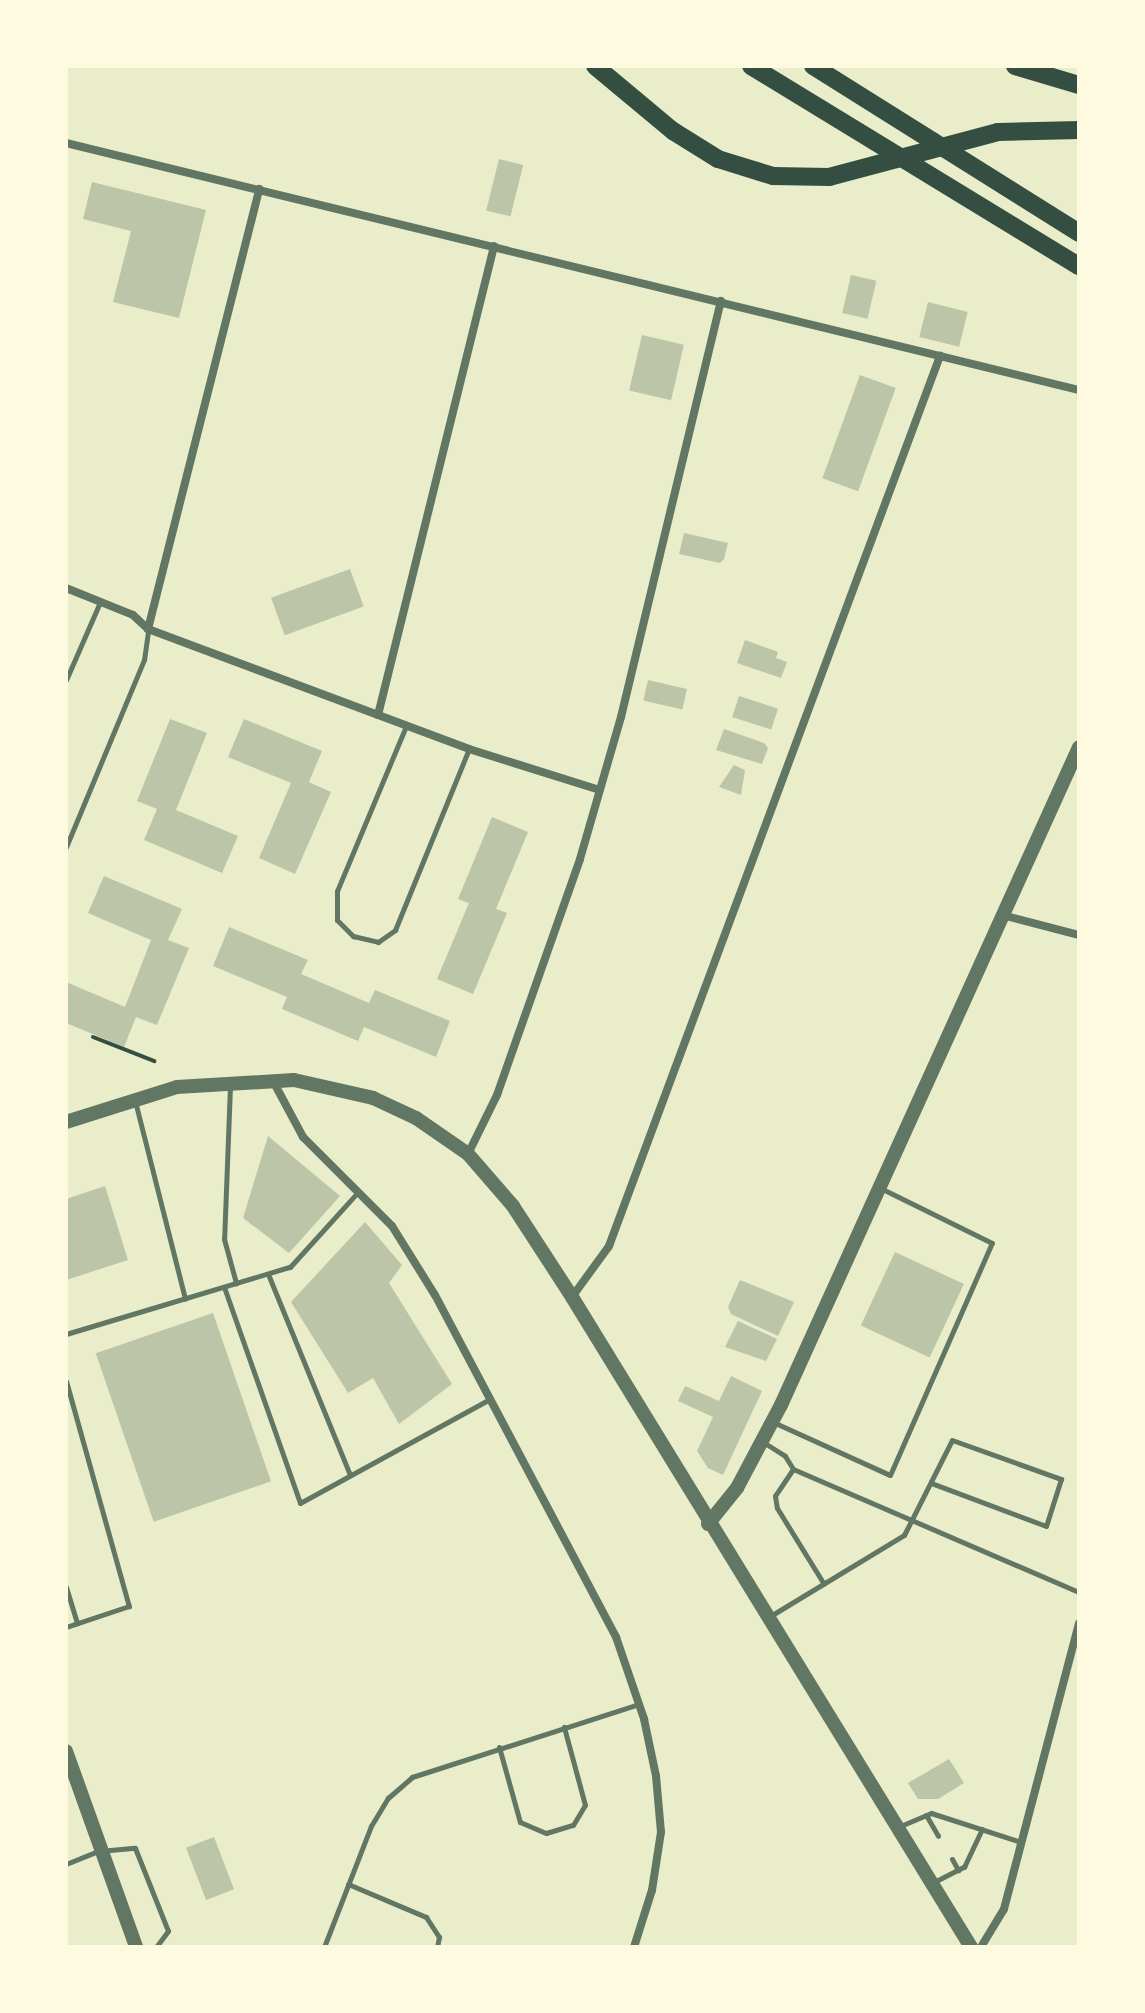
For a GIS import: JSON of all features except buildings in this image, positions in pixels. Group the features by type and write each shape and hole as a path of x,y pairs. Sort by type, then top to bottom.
{"main road":[{"path":"595,66 673,131 718,159 773,176 829,177 1014,129 1079,130"},
{"path":"751,66 1079,266"},
{"path":"813,66 1079,233"},
{"path":"1015,66 1079,85"}],"street":[{"path":"66,143 1079,390"},
{"path":"148,629 259,189"},
{"path":"378,715 494,246"},
{"path":"468,1154 497,1095 600,790 721,301"},
{"path":"572,1297 609,1246 940,356"},
{"path":"66,588 133,615 148,629 469,749 600,790"},
{"path":"708,1524 737,1488 772,1422 1079,747"},
{"path":"1002,915 1079,935"},
{"path":"272,1080 303,1137 392,1226 491,1398 616,1637 639,1704 656,1776 661,1832 652,1890 634,1947"},
{"path":"66,1122 177,1087 272,1080 336,1086 373,1098 416,1118 468,1154 513,1206 572,1297 708,1524 971,1947"},
{"path":"981,1947 1004,1909 1079,1624"},
{"path":"66,1751 69,1776 136,1947"}],"lane":[{"path":"66,680 100,602"},
{"path":"66,847 144,660 148,629"},
{"path":"406,726 337,891 337,920 353,936 378,942 395,930 469,749"},
{"path":"230,1081 224,1239 236,1283"},
{"path":"135,1100 185,1299"},
{"path":"772,1422 890,1475 992,1243 879,1188"},
{"path":"66,1334 290,1267 358,1192"},
{"path":"268,1274 350,1475"},
{"path":"224,1287 300,1503 491,1398"},
{"path":"66,1381 129,1606 66,1627"},
{"path":"768,1618 904,1535 952,1440 1061,1479 1046,1526 931,1483"},
{"path":"762,1441 785,1456 793,1469 1079,1592"},
{"path":"793,1469 775,1496 777,1508 824,1584"},
{"path":"66,1587 77,1623"},
{"path":"324,1947 371,1826 388,1798 412,1777 639,1704"},
{"path":"499,1747 520,1822 546,1833 573,1825 585,1805 564,1727"},
{"path":"926,1815 938,1836"},
{"path":"897,1827 926,1815 1021,1842"},
{"path":"932,1883 958,1870 982,1829"},
{"path":"66,1864 99,1851 135,1848 168,1931 156,1947"},
{"path":"952,1859 958,1870"},
{"path":"348,1884 426,1917 439,1937 437,1947"}],"path":[{"path":"93,1037 154,1061"}]}
